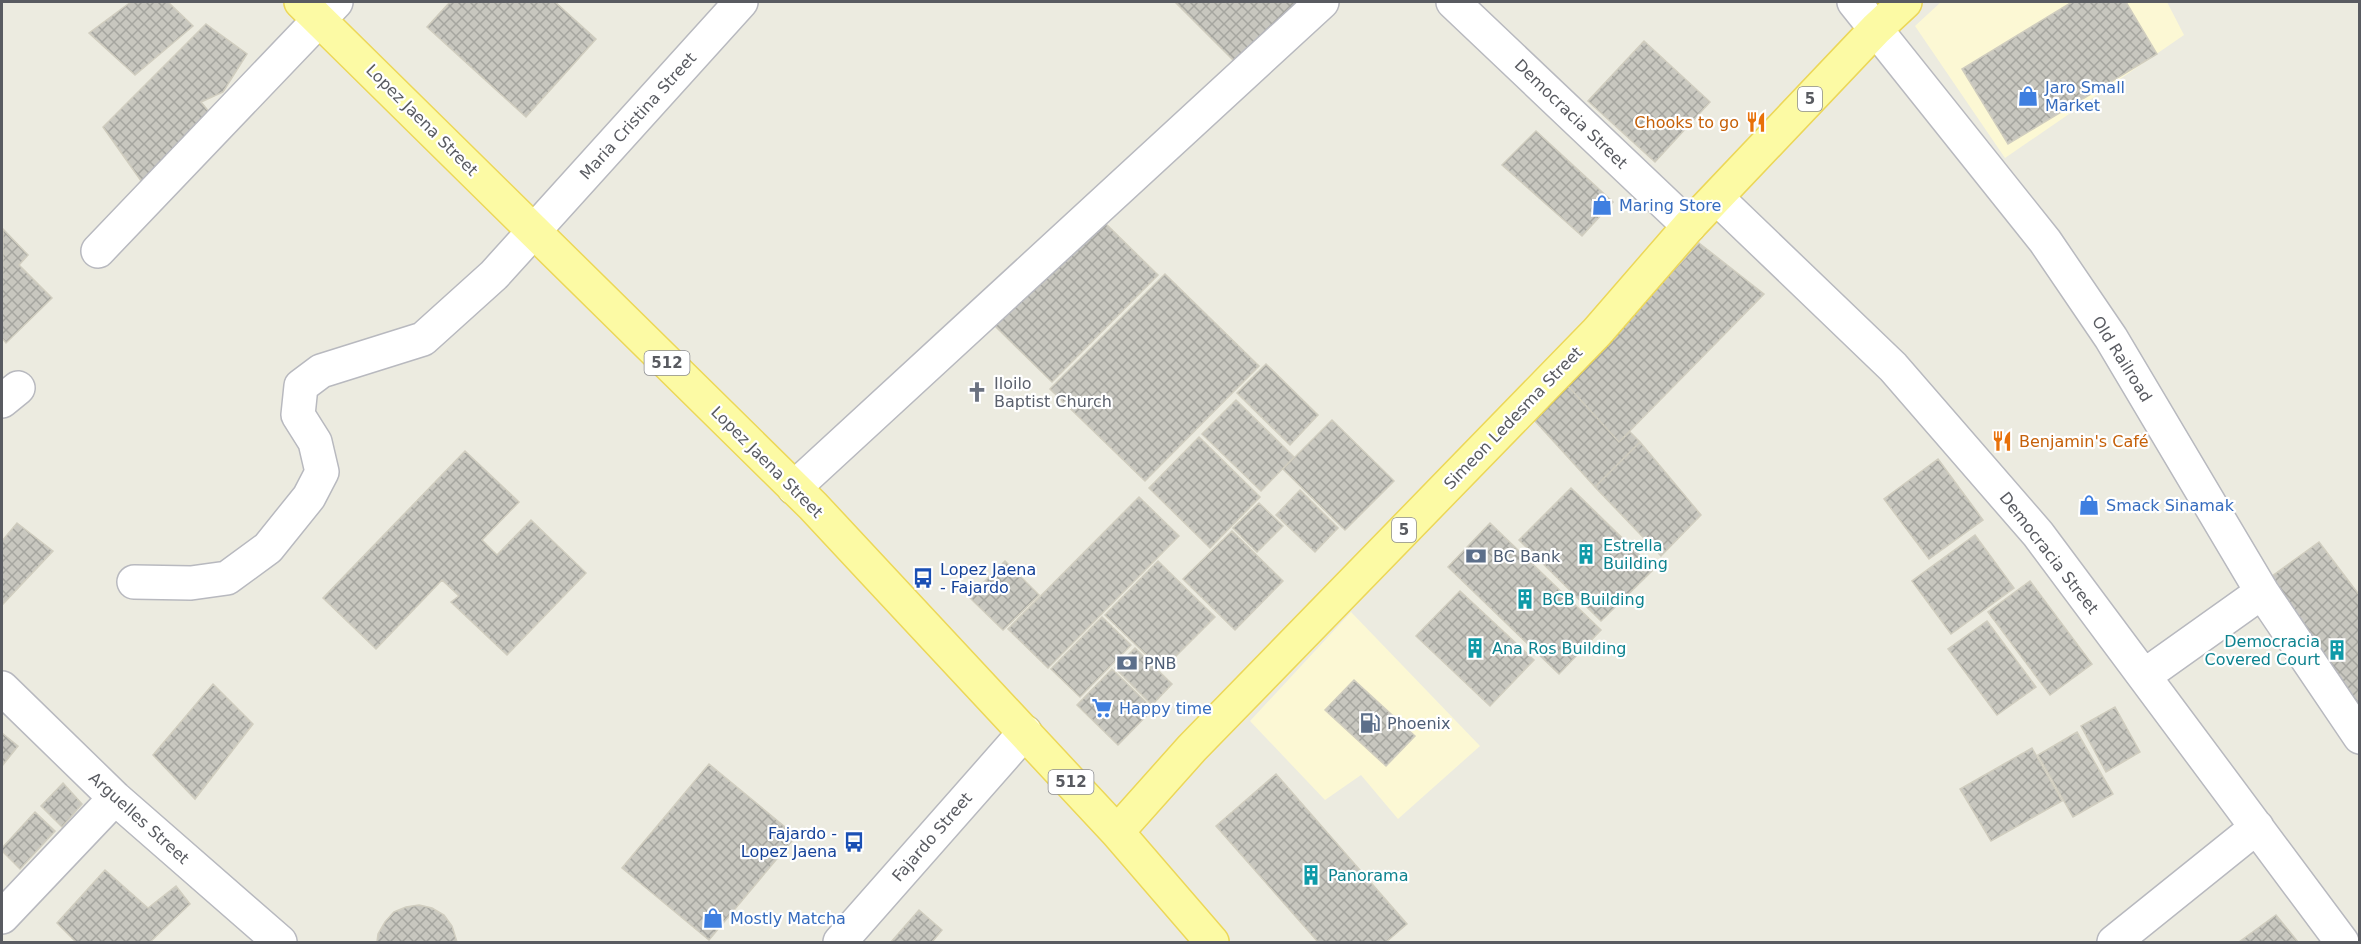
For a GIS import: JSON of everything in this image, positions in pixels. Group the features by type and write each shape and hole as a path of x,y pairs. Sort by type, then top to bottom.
{"main road":[{"name":"Simeon Ledesma Street","path":"1117,832 1192,748 1597,332 1689,226 1876,29 1905,2"},
{"name":"Lopez Jaena Street","path":"319,8 534,231 794,488 1117,832 1211,942"}],"street":[{"name":"Maria Cristina Street","path":"134,582 191,583 227,578 268,548 309,497 322,472 315,442 298,415 301,386 321,370 423,339 494,275 741,2"},
{"path":"794,488 1322,2"},
{"name":"Democracia Street","path":"1453,2 1689,226"},
{"name":"Old Railroad","path":"1854,2 2052,251 2111,338 2262,592 2360,737"},
{"path":"98,250 319,8"},
{"name":"Democracia Street","path":"1717,198 1893,367 2038,534 2342,942"},
{"path":"2144,676 2262,592"},
{"name":"Arguelles Street","path":"2,688 115,798 280,942"},
{"name":"Fajardo Street","path":"840,942 1025,732"},
{"path":"2,916 115,798"},
{"path":"2115,942 2257,827"}],"shaded area":[{"name":"Jaro Small Market","path":"1941,2 2167,2 2184,35 2005,158 1915,26"},
{"path":"1351,612 1480,746 1398,819 1361,775 1325,800 1250,721"}],"building":[{"path":"131,2 168,2 193,26 135,75 89,33"},
{"path":"450,2 555,2 596,39 526,117 427,27"},
{"path":"1175,2 1304,2 1238,65"},
{"name":"Jaro Small Market","path":"2072,2 2126,2 2157,54 2008,144 1962,69"},
{"path":"206,24 247,54 223,92 201,102 218,123 146,188 103,127"},
{"path":"1644,41 1710,102 1655,162 1588,101"},
{"path":"1536,131 1613,202 1582,236 1502,165"},
{"path":"1101,219 1158,275 1052,382 995,326"},
{"path":"3,229 28,255 19,265 52,298 6,343 2,338"},
{"path":"1699,243 1764,294 1619,442 1567,385"},
{"path":"1165,274 1259,366 1145,481 1050,389"},
{"path":"1266,364 1318,415 1290,445 1237,393"},
{"path":"1567,385 1619,442 1630,432 1640,442 1595,487 1535,421"},
{"path":"1236,400 1294,457 1261,491 1202,434"},
{"path":"1332,420 1394,481 1345,530 1283,469"},
{"path":"1199,437 1260,497 1210,548 1149,488"},
{"path":"1640,442 1701,515 1661,556 1595,487"},
{"path":"465,451 519,502 482,540 497,555 531,520 586,573 507,655 451,602 459,596 442,580 376,649 323,598"},
{"path":"1938,459 1983,520 1929,559 1884,499"},
{"name":"Estrella Building","path":"1571,488 1654,569 1601,621 1519,540"},
{"path":"1300,490 1338,528 1315,552 1276,515"},
{"path":"1139,497 1179,536 1048,668 1008,629"},
{"path":"1259,503 1283,526 1257,552 1233,528"},
{"path":"17,523 53,551 2,605 2,541"},
{"name":"BCB Building","path":"1490,523 1601,630 1559,674 1448,567"},
{"path":"1232,531 1283,581 1235,630 1183,579"},
{"path":"1975,535 2014,588 1951,634 1912,581"},
{"name":"Democracia Covered Court","path":"2319,542 2360,596 2360,705 2357,707 2264,582"},
{"path":"1005,561 1039,595 1003,630 969,597"},
{"path":"1158,561 1215,617 1162,670 1105,615"},
{"path":"2030,581 2092,664 2050,695 1988,612"},
{"name":"Ana Ros Building","path":"1460,591 1534,660 1490,706 1416,636"},
{"path":"1102,617 1131,645 1080,697 1051,669"},
{"path":"1987,621 2036,687 1997,715 1948,649"},
{"path":"1135,648 1172,684 1152,705 1115,668"},
{"path":"1112,669 1153,709 1118,745 1077,705"},
{"name":"Phoenix","path":"1354,680 1415,736 1386,766 1325,710"},
{"path":"213,684 253,724 195,799 153,755"},
{"path":"2115,707 2140,752 2106,772 2081,726"},
{"path":"2077,732 2113,794 2073,817 2038,755"},
{"path":"2,733 18,746 2,766"},
{"path":"2032,748 2062,801 1991,841 1960,789"},
{"path":"709,764 796,836 709,940 622,868"},
{"name":"Panorama","path":"1276,774 1407,924 1386,942 1318,942 1216,826"},
{"path":"63,783 82,804 62,827 41,806"},
{"path":"35,812 55,831 20,869 2,851 2,848"},
{"path":"105,870 148,908 176,886 190,904 150,942 76,942 57,923"},
{"path":"419,905 432,908 444,915 452,926 457,942 377,942 378,934 394,912"},
{"path":"919,910 942,930 932,942 891,942"},
{"path":"2276,915 2298,942 2239,942"}],"place":[{"name":"Jaro Small Market","path":"2028,96"},
{"name":"Chooks to go","path":"1756,122"},
{"name":"Maring Store","path":"1602,205"},
{"name":"Iloilo Baptist Church","path":"977,392"},
{"name":"Benjamin's Café","path":"2002,441"},
{"name":"Smack Sinamak","path":"2089,505"},
{"name":"Estrella Building","path":"1586,554"},
{"name":"BC Bank","path":"1476,556"},
{"name":"Lopez Jaena - Fajardo","path":"923,578"},
{"name":"BCB Building","path":"1525,599"},
{"name":"Ana Ros Building","path":"1475,648"},
{"name":"Democracia Covered Court","path":"2337,650"},
{"name":"PNB","path":"1127,663"},
{"name":"Happy time","path":"1102,708"},
{"name":"Phoenix","path":"1370,723"},
{"name":"Fajardo - Lopez Jaena","path":"854,842"},
{"name":"Panorama","path":"1311,875"},
{"name":"Mostly Matcha","path":"713,918"}]}
